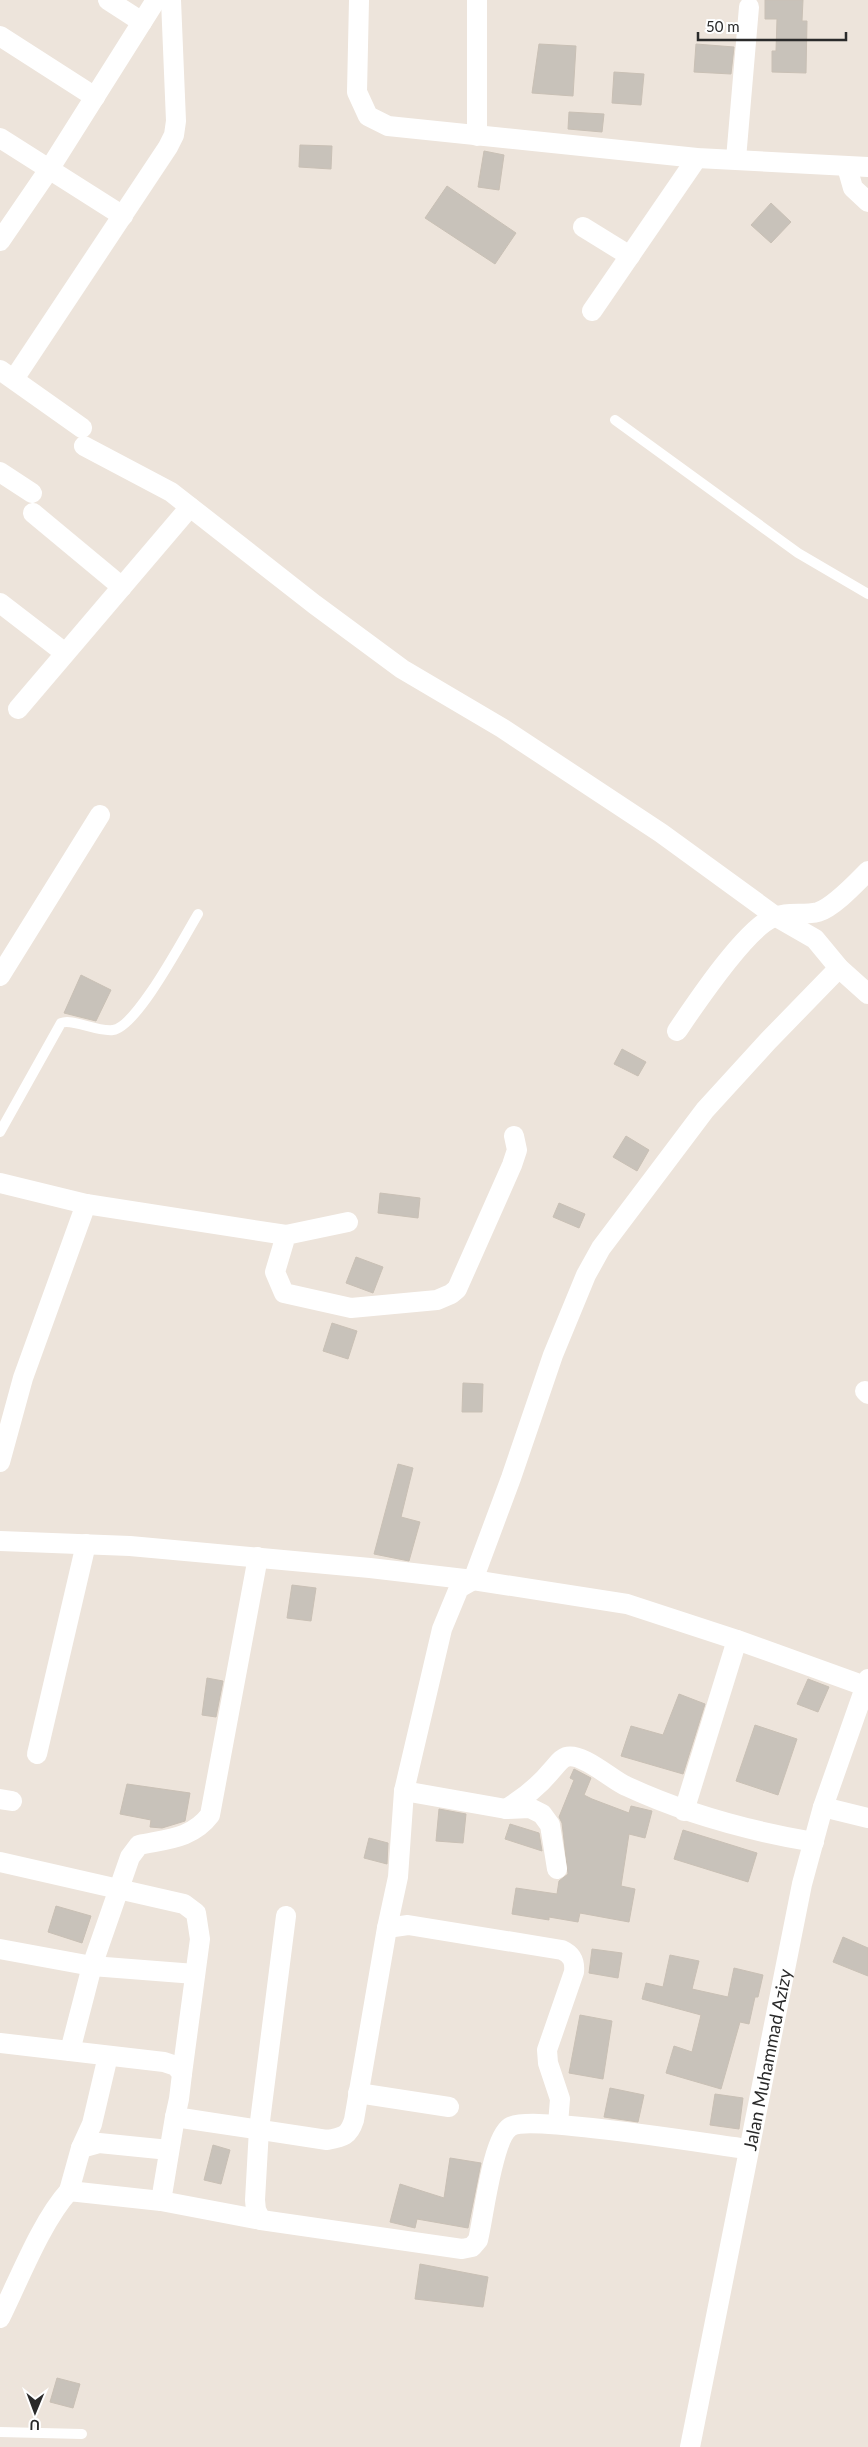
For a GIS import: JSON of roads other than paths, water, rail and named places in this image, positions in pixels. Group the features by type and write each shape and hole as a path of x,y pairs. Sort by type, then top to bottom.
{"street":[{"path":"108,0 142,22"},
{"path":"0,241 50,168 156,0"},
{"path":"171,0 176,121 174,135 122,216 7,374 83,437 171,492 402,669 519,739 661,833 775,916 814,939 840,968 868,994"},
{"path":"359,0 357,92 368,116 388,126 696,158 868,167"},
{"path":"477,0 477,136"},
{"path":"736,159 749,7"},
{"path":"0,36 95,97"},
{"path":"0,138 50,168 122,216"},
{"path":"592,311 696,158"},
{"path":"847,167 853,188 868,202"},
{"path":"583,228 630,256"},
{"path":"0,472 32,493"},
{"path":"18,709 190,507"},
{"path":"34,513 122,587"},
{"path":"0,603 65,653"},
{"path":"0,976 100,814"},
{"path":"677,1032 702,994 760,924 775,916 819,912 842,896 868,871"},
{"path":"814,939 819,912"},
{"path":"175,2117 327,2140 344,2137 350,2131 354,2120 387,1928 398,1877 404,1791 442,1629 459,1588 473,1580 511,1478 553,1355 586,1276 601,1248 705,1110 768,1041 840,968"},
{"path":"286,1235 275,1272 284,1293 351,1308 437,1300 451,1294 457,1288 512,1165 517,1150 514,1136"},
{"path":"0,1183 86,1204 286,1235 348,1222"},
{"path":"0,1462 23,1378 86,1204"},
{"path":"0,1541 86,1544 258,1557 473,1580 627,1604 866,1683"},
{"path":"37,1754 86,1544"},
{"path":"70,2051 92,1966 130,1857 138,1845 187,1835 202,1826 210,1815 258,1557"},
{"path":"684,1811 737,1640"},
{"name":"Jalan Muhammad Azizy","path":"690,2447 802,1884 823,1807 866,1683"},
{"path":"506,1809 527,1797 562,1759 570,1757 600,1769 619,1783 684,1811 764,1834 814,1842"},
{"path":"404,1791 506,1809 530,1808 542,1814 550,1825 557,1868"},
{"path":"823,1807 868,1818"},
{"path":"0,1862 184,1904 196,1913 200,1939 180,2099 175,2117 161,2201"},
{"path":"261,2220 256,2210 255,2200 259,2129 286,1916"},
{"path":"387,1928 408,1925 562,1950 572,1957 575,1964 574,1972 547,2050 548,2062 560,2099 558,2124"},
{"path":"0,1949 92,1966 195,1974"},
{"path":"0,2043 164,2062 176,2066 182,2074"},
{"path":"0,2318 39,2240 61,2200 69,2191 81,2148 92,2124 108,2056"},
{"path":"358,2093 449,2107"},
{"path":"69,2191 161,2201 261,2220 452,2248 472,2247 478,2240 493,2161 503,2134 510,2126 523,2122 558,2124 748,2149"},
{"path":"81,2148 99,2143 169,2150"}],"lane":[{"path":"615,420 798,553 868,594"},
{"path":"0,1132 61,1023 70,1020 98,1030 115,1030 126,1024 144,1003 198,914"},
{"path":"0,2432 82,2434"}]}
